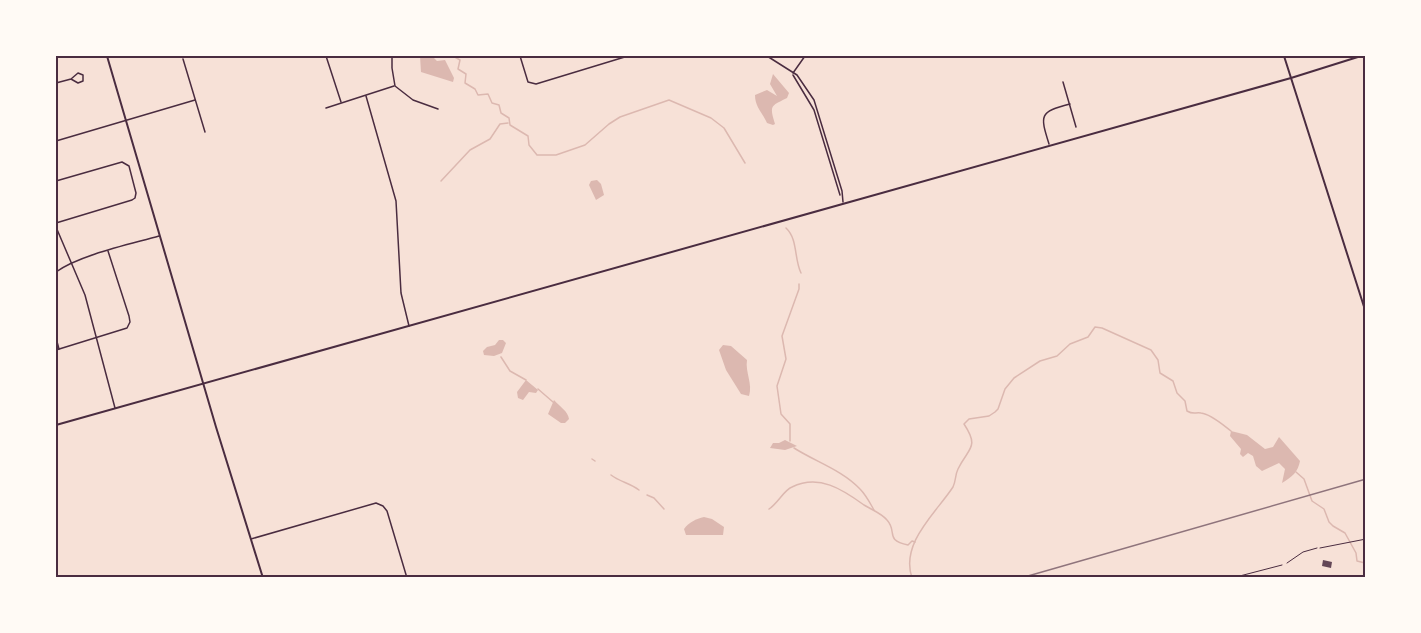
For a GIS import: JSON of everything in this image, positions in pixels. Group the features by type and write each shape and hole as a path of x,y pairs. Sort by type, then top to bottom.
{"main road":[{"path":"107,56 263,578"},
{"path":"1284,56 1365,313"},
{"path":"56,425 1291,78 1361,56"}],"street":[{"path":"326,56 342,103"},
{"path":"392,56 395,86 413,100 438,109"},
{"path":"520,56 527,79 533,84 628,56"},
{"path":"767,56 802,81 814,100 842,191 841,197"},
{"path":"793,74 805,56"},
{"path":"183,59 205,132"},
{"path":"793,74 814,110 837,193 843,203"},
{"path":"56,83 71,79"},
{"path":"1063,82 1076,127"},
{"path":"326,108 395,86"},
{"path":"366,96 396,201 401,293 409,327"},
{"path":"56,141 195,100"},
{"path":"1049,146 1042,123 1045,114 1050,110 1070,104"},
{"path":"829,162 833,161"},
{"path":"56,181 122,162 129,166 136,193 132,200 56,223"},
{"path":"56,226 85,295 116,408"},
{"path":"56,272 71,264 108,251 160,236"},
{"path":"56,338 57,349 128,328 130,322 108,251"},
{"path":"250,539 378,504 387,511 407,578"}],"lane":[{"path":"1287,563 1304,552 1317,548"}],"path":[{"path":"1317,548 1365,538"},
{"path":"1232,578 1287,563"}],"shaded area":[{"path":"420,56 432,56 437,61 445,60 454,78 453,82 421,72"},
{"path":"773,74 789,93 787,98 773,107 775,124 773,125 767,123 757,106 755,95 767,90 777,96 770,84"},
{"path":"597,180 601,184 604,195 596,200 589,185 591,181"},
{"path":"499,340 506,343 502,353 494,356 484,355 483,351 487,347 495,345"},
{"path":"723,345 731,346 747,360 749,396 741,394 726,370 719,350"},
{"path":"526,380 538,390 536,393 529,392 523,400 518,398 517,392"},
{"path":"554,400 568,416 569,419 565,423 561,423 548,414"},
{"path":"1231,431 1247,435 1265,449 1273,447 1279,437 1300,461 1296,471 1282,483 1285,469 1279,463 1262,471 1256,466 1253,456 1248,453 1243,457 1240,454 1241,449 1230,436"},
{"path":"785,440 797,446 785,450 770,448 773,443"},
{"path":"704,517 724,527 723,535 686,535 684,529 686,527 693,521"}],"building":[{"path":"1323,560 1332,562 1331,568 1322,566"}],"waterway":[{"path":"453,56 460,60 458,69 466,74 465,83 475,89 478,95 488,94 492,103 499,105 501,113 509,118 510,125 528,136 529,145 537,155 556,155 585,145 620,117 669,100 711,118 724,128 745,163"},
{"path":"441,181 470,150 490,139 500,124 508,123"},
{"path":"786,228 794,243 801,273"},
{"path":"790,441 790,424 781,414 777,386 786,359 782,336 799,284"},
{"path":"912,578 910,565 915,541 953,487 958,469 971,448 971,438 964,424 969,419 989,416 995,412 1005,389 1014,378 1040,361 1057,356 1070,344 1088,337 1095,327 1151,350 1158,360 1160,373 1173,381 1177,393 1185,401 1187,411 1209,415 1231,431"},
{"path":"501,357 510,371 526,380"},
{"path":"538,389 553,402"},
{"path":"794,448 853,482 874,510"},
{"path":"1296,472 1304,479 1312,501 1324,509 1333,526 1345,533 1356,553 1357,561 1365,563"},
{"path":"611,475 639,490"},
{"path":"769,509 786,491 802,483 830,485 882,515 890,524 896,541 908,545 912,541 915,542"},
{"path":"647,495 654,498 664,509"}],"railway":[{"path":"1021,578 1366,479"}]}
